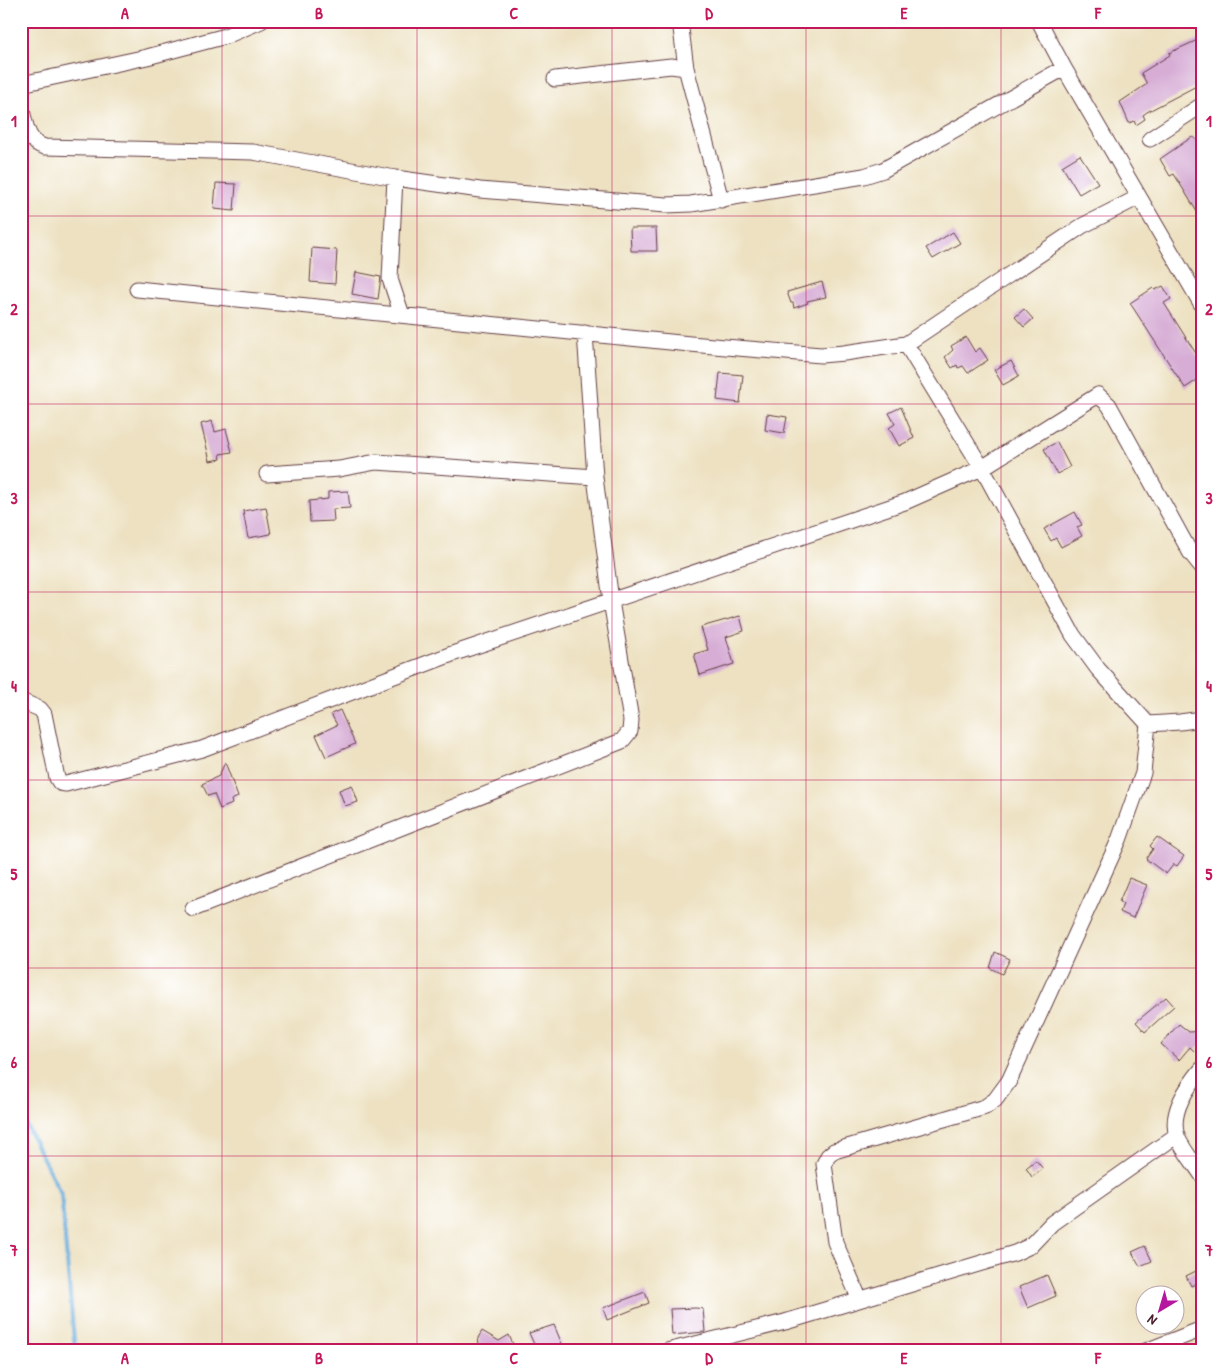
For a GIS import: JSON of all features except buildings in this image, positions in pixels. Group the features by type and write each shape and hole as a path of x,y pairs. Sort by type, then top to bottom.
{"street":[{"path":"21,87 26,83 147,57 226,36 262,21"},
{"path":"680,21 686,68 721,200"},
{"path":"1039,21 1064,68 1202,305"},
{"path":"555,79 671,66 686,68"},
{"path":"21,107 30,139 36,145 44,147 252,152 395,178 480,190 666,205 721,200 864,176 883,170 1064,68"},
{"path":"1150,139 1202,105"},
{"path":"395,178 390,279 402,315"},
{"path":"137,288 821,355 906,344 1082,226 1139,197"},
{"path":"193,909 622,741 630,730 632,720 611,601 595,478 585,333"},
{"path":"859,1298 835,1242 824,1164 828,1156 834,1151 985,1107 1002,1091 1013,1072 1119,840 1143,773 1148,724 1098,668 1078,641 982,468 906,344"},
{"path":"21,701 40,709 44,714 57,778 60,782 66,784 202,749 452,654 905,502 982,468 1098,395 1109,405 1190,552 1202,567"},
{"path":"267,474 339,468 376,462 595,478"},
{"path":"1148,724 1202,719"},
{"path":"1202,1069 1190,1084 1180,1103 1177,1114 1177,1135 1202,1175"},
{"path":"667,1351 785,1322 859,1298 1015,1253 1030,1246 1052,1223 1177,1135"},
{"path":"1146,1351 1202,1329"}],"waterway":[{"path":"21,1115 61,1194 75,1351"}]}
